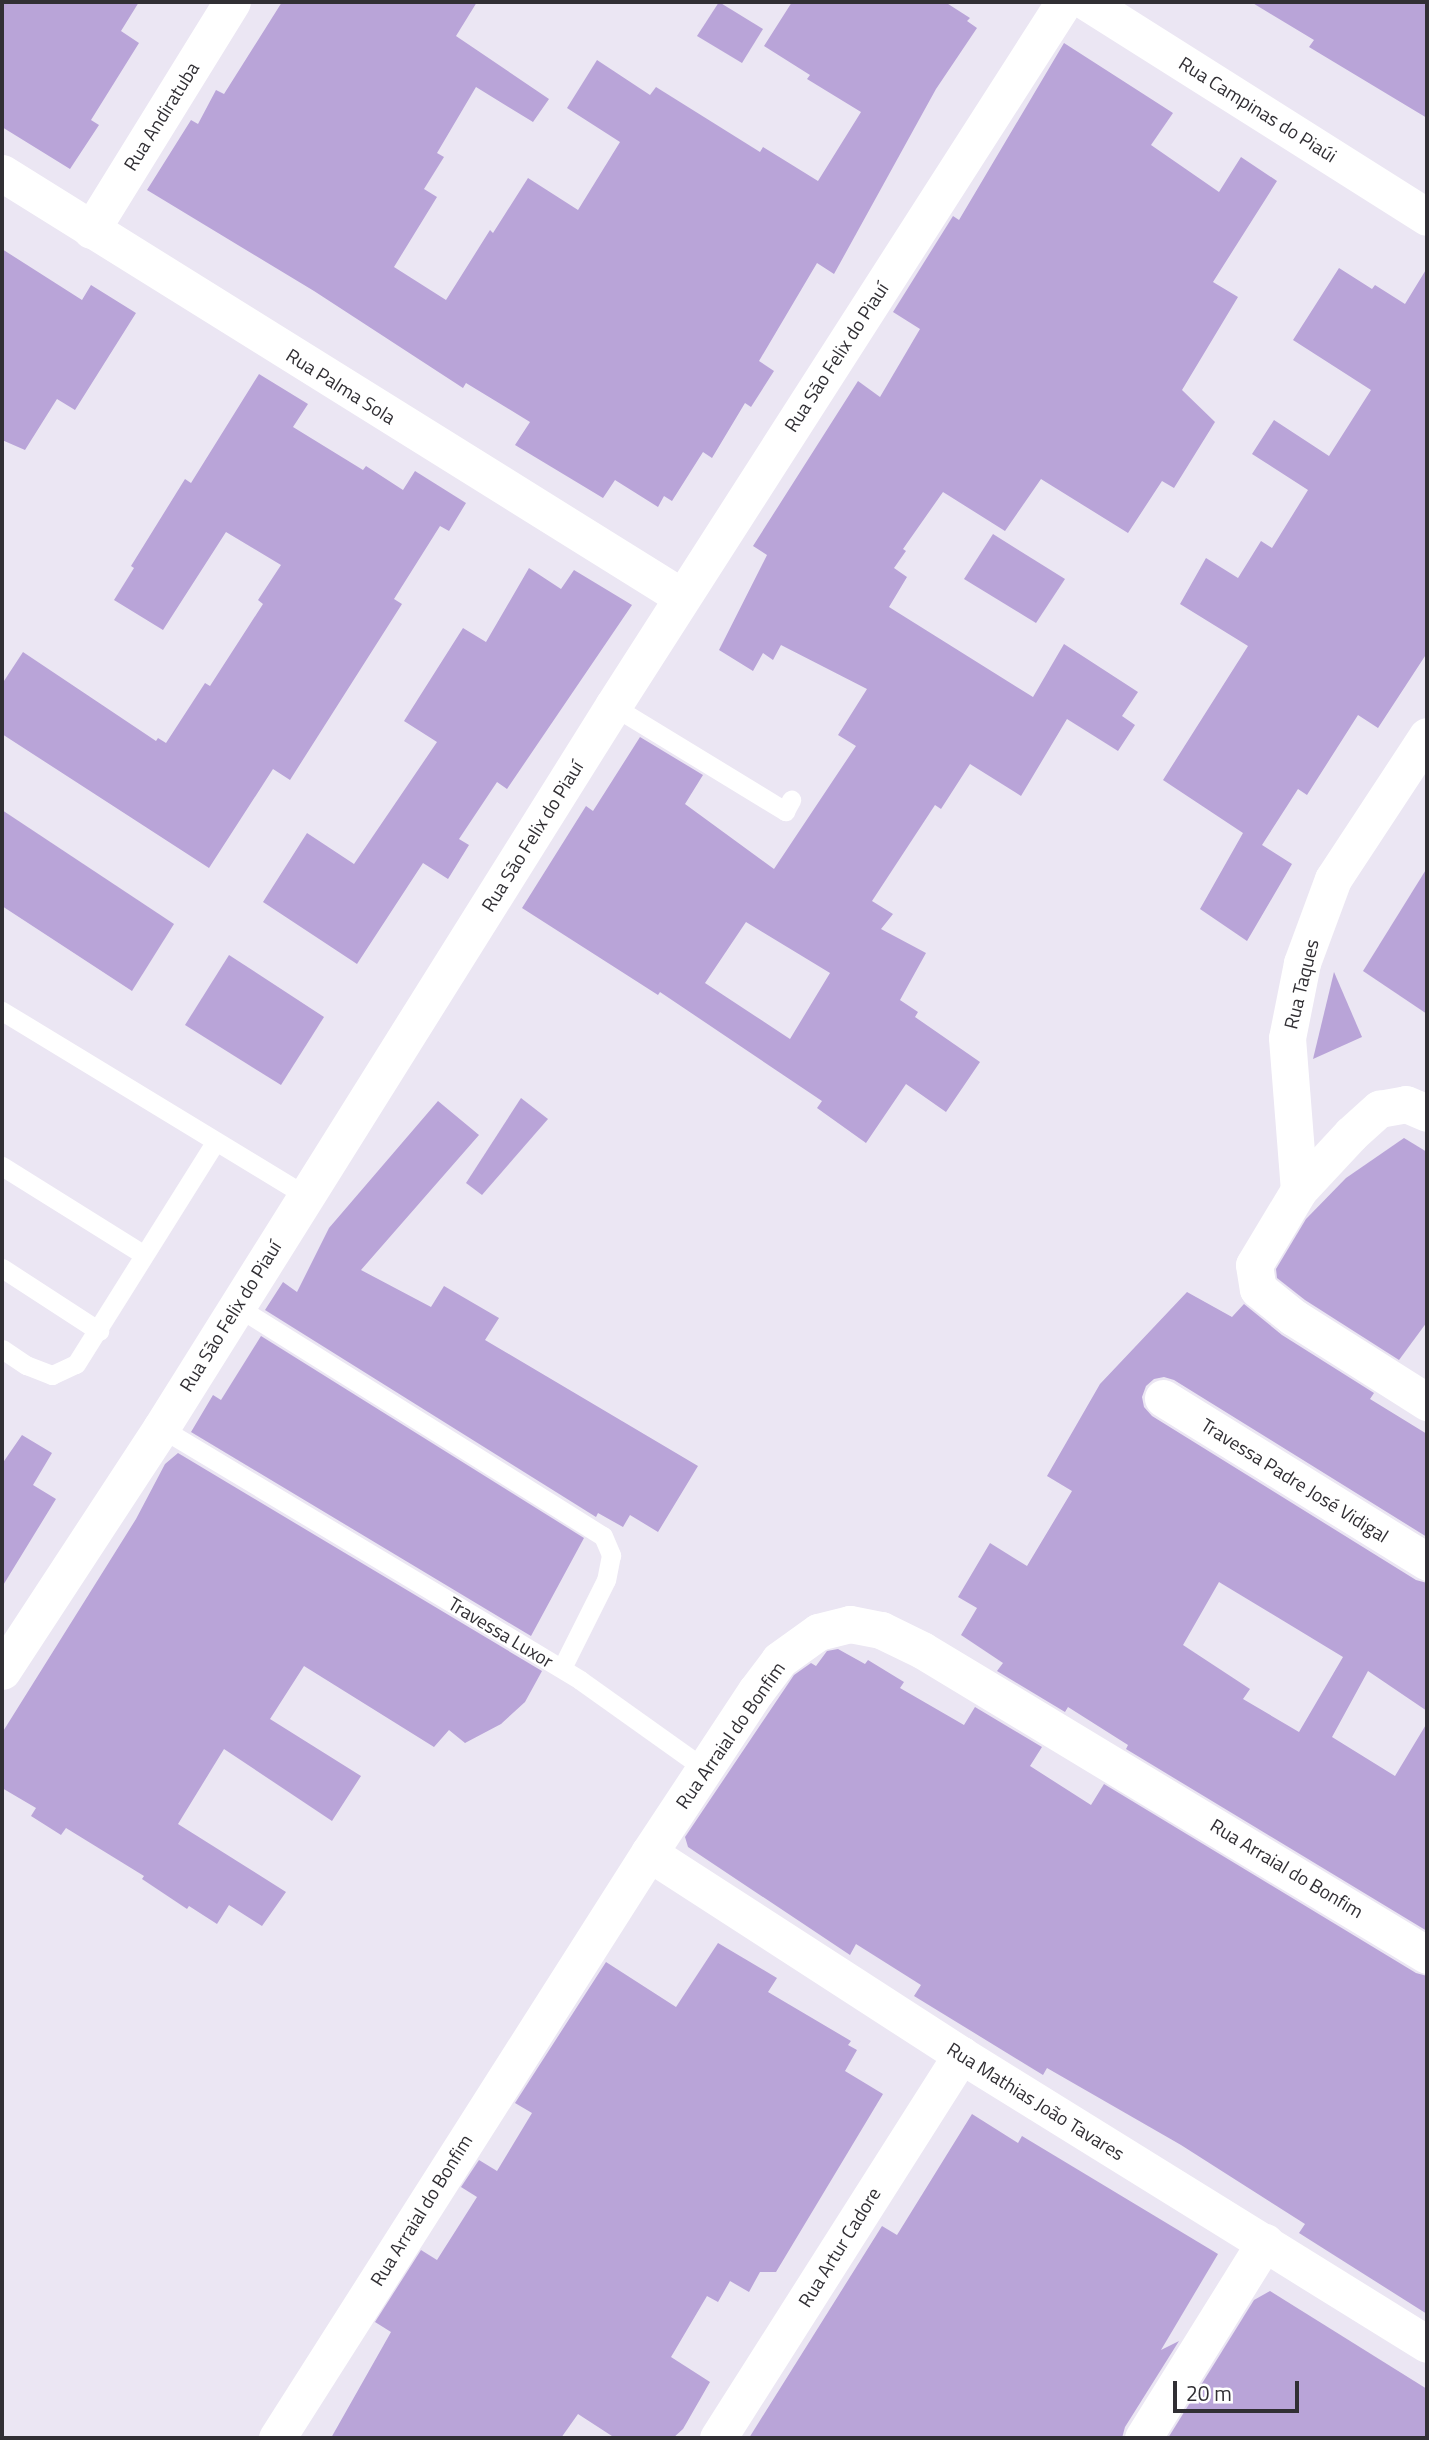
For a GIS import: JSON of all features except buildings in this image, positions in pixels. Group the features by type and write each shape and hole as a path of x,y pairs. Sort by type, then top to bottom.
{"street":[{"name":"Rua Andiratuba","path":"91,230 232,2"},
{"name":"Rua São Felix do Piauí","path":"2,1671 161,1428 682,597 1065,2"},
{"name":"Rua Campinas do Piaúi","path":"1087,2 1427,217"},
{"name":"Rua Palma Sola","path":"2,173 682,597"},
{"name":"Rua Taques","path":"1299,1191 1287,1038 1302,963 1333,880 1427,736"},
{"path":"1427,1113 1406,1104 1379,1109 1350,1134 1299,1191 1254,1265 1258,1289 1293,1317 1427,1402"},
{"name":"Travessa Padre José Vidigal","path":"1163,1398 1427,1562"},
{"name":"Rua Arraial do Bonfim","path":"277,2438 705,1769 779,1660 818,1632 850,1624 881,1630 922,1650 1427,1955"},
{"name":"Rua Mathias João Tavares","path":"649,1853 961,2055 1427,2344"},
{"name":"Rua Artur Cadore","path":"718,2438 961,2055"},
{"path":"1143,2438 1265,2242"}],"lane":[{"path":"613,706 785,811 791,800"},
{"path":"2,1012 305,1195"},
{"path":"2,1349 26,1365 52,1375 76,1364 215,1142"},
{"path":"2,1166 143,1254"},
{"path":"2,1268 99,1331"},
{"name":"Travessa Luxor","path":"161,1428 562,1668 606,1580 611,1555 603,1535 236,1306"},
{"path":"562,1668 705,1769"}]}
